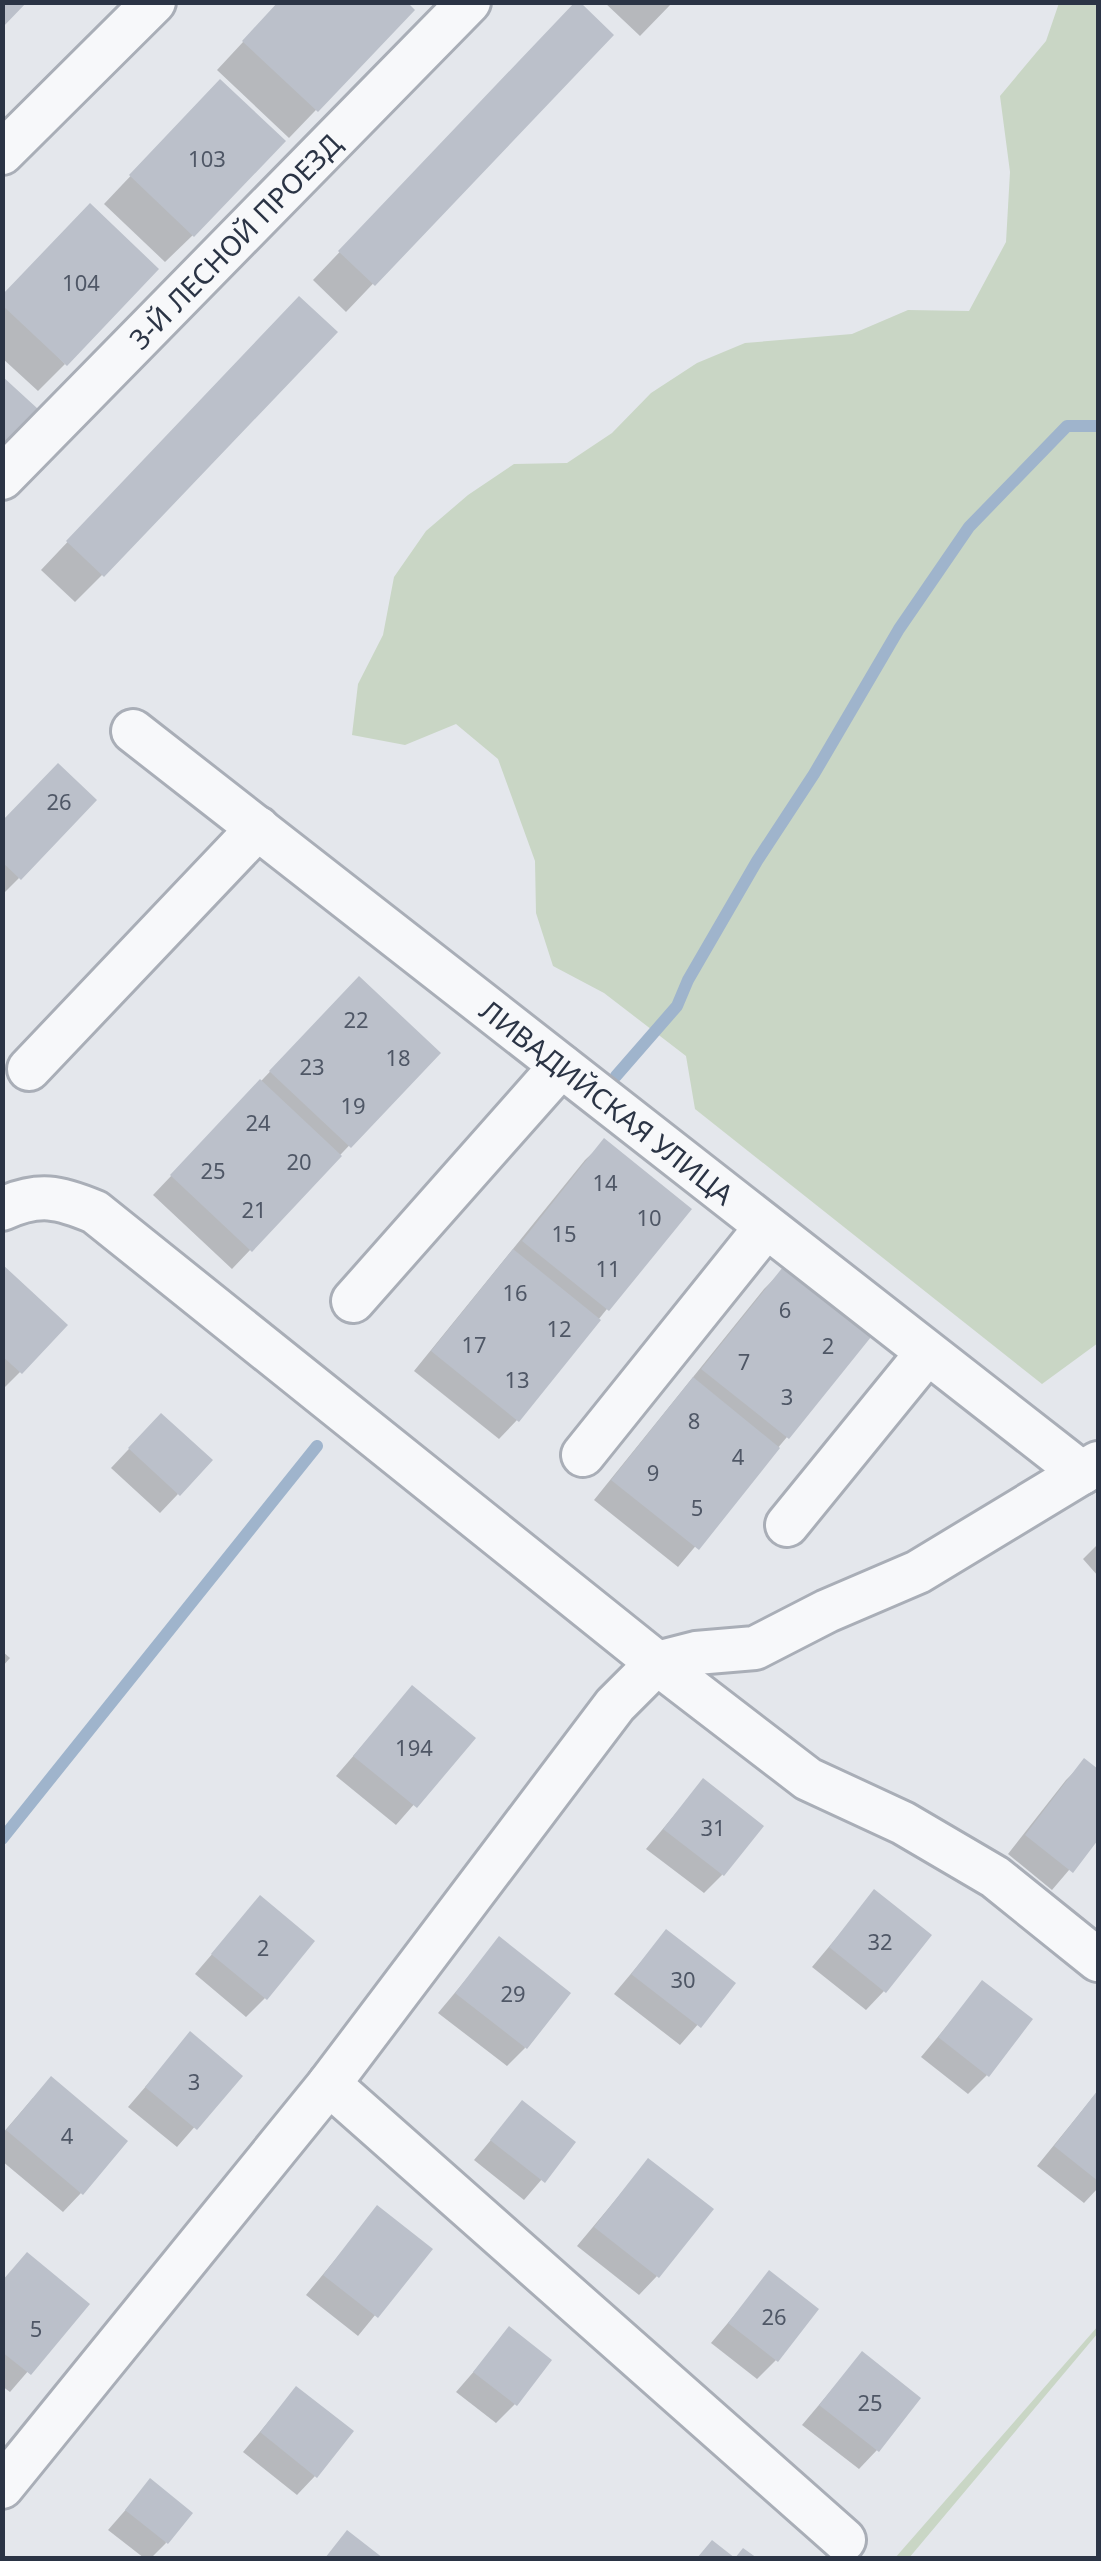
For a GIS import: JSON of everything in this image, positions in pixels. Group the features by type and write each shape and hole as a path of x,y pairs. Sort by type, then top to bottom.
{"street":[{"path":"2,152 154,2"},
{"name":"3-Й ЛЕСНОЙ ПРОЕЗД","path":"2,478 469,2"},
{"name":"ЛИВАДИЙСКАЯ УЛИЦА","path":"133,730 926,1353 1090,1468"},
{"path":"29,1068 258,828"},
{"path":"353,1301 560,1066"},
{"path":"2,1209 25,1198 62,1198 95,1212 657,1663 808,1779 903,1823 995,1877 1098,1960"},
{"path":"583,1455 766,1227"},
{"path":"787,1525 926,1353"},
{"path":"2,2487 329,2084 614,1705 657,1663 696,1653 755,1648 826,1611 918,1572 1090,1468"},
{"path":"329,2084 844,2540"}],"green space":[{"path":"1059,3 1098,3 1098,1343 1042,1384 695,1109 686,1056 604,993 553,966 536,913 535,861 498,759 456,724 405,745 352,735 358,684 383,635 394,577 426,531 468,495 514,464 567,463 612,433 651,393 697,363 745,343 852,334 908,310 969,311 1006,242 1010,172 1000,96 1046,41"},
{"path":"1098,2326 1098,2333 909,2558 895,2558"}],"building":[{"path":"2,2 27,2 2,28"},
{"path":"278,2 407,2 415,10 318,112 242,41"},
{"path":"575,2 580,2 614,35 375,286 338,251"},
{"path":"220,79 286,141 194,237 129,175"},
{"path":"90,203 159,269 67,366 2,305 2,295"},
{"path":"299,296 338,332 104,577 66,541"},
{"path":"2,376 38,409 2,446"},
{"path":"58,763 97,800 21,880 2,862 2,821"},
{"path":"359,976 441,1053 351,1148 269,1071"},
{"path":"260,1079 342,1156 252,1252 170,1175"},
{"path":"604,1138 692,1209 609,1311 522,1241"},
{"path":"513,1249 601,1320 519,1422 431,1351"},
{"path":"2,1264 68,1325 22,1374 2,1356"},
{"path":"783,1267 871,1337 789,1439 701,1369"},
{"path":"693,1377 780,1448 699,1550 611,1480"},
{"path":"161,1413 213,1460 180,1496 128,1448"},
{"path":"412,1685 476,1738 417,1808 353,1756"},
{"path":"1084,1758 1098,1769 1098,1840 1073,1873 1025,1835"},
{"path":"703,1778 764,1826 724,1876 663,1829"},
{"path":"874,1889 932,1935 886,1993 829,1947"},
{"path":"260,1895 315,1941 267,2000 211,1954"},
{"path":"666,1929 736,1983 701,2028 631,1974"},
{"path":"499,1936 571,1993 527,2049 455,1993"},
{"path":"982,1980 1033,2019 989,2077 938,2037"},
{"path":"190,2031 243,2076 197,2130 145,2087"},
{"path":"51,2076 128,2141 83,2195 6,2130"},
{"path":"1098,2090 1098,2181 1054,2146"},
{"path":"522,2100 576,2142 545,2183 490,2140"},
{"path":"648,2158 714,2209 659,2278 594,2227"},
{"path":"377,2205 433,2249 378,2318 323,2275"},
{"path":"27,2252 90,2304 31,2375 2,2352 2,2281"},
{"path":"769,2270 819,2309 778,2362 728,2323"},
{"path":"509,2326 552,2360 517,2406 473,2372"},
{"path":"862,2351 921,2398 879,2452 819,2405"},
{"path":"296,2386 354,2431 317,2478 260,2432"},
{"path":"150,2478 193,2513 168,2544 125,2510"},
{"path":"347,2530 383,2558 325,2558"},
{"path":"712,2540 735,2558 697,2558"},
{"path":"743,2548 757,2558 735,2558"}],"waterway":[{"path":"616,1076 677,1006 757,861 814,774 899,629 969,527 1067,426 1098,426"},
{"path":"2,1839 317,1446"}]}
